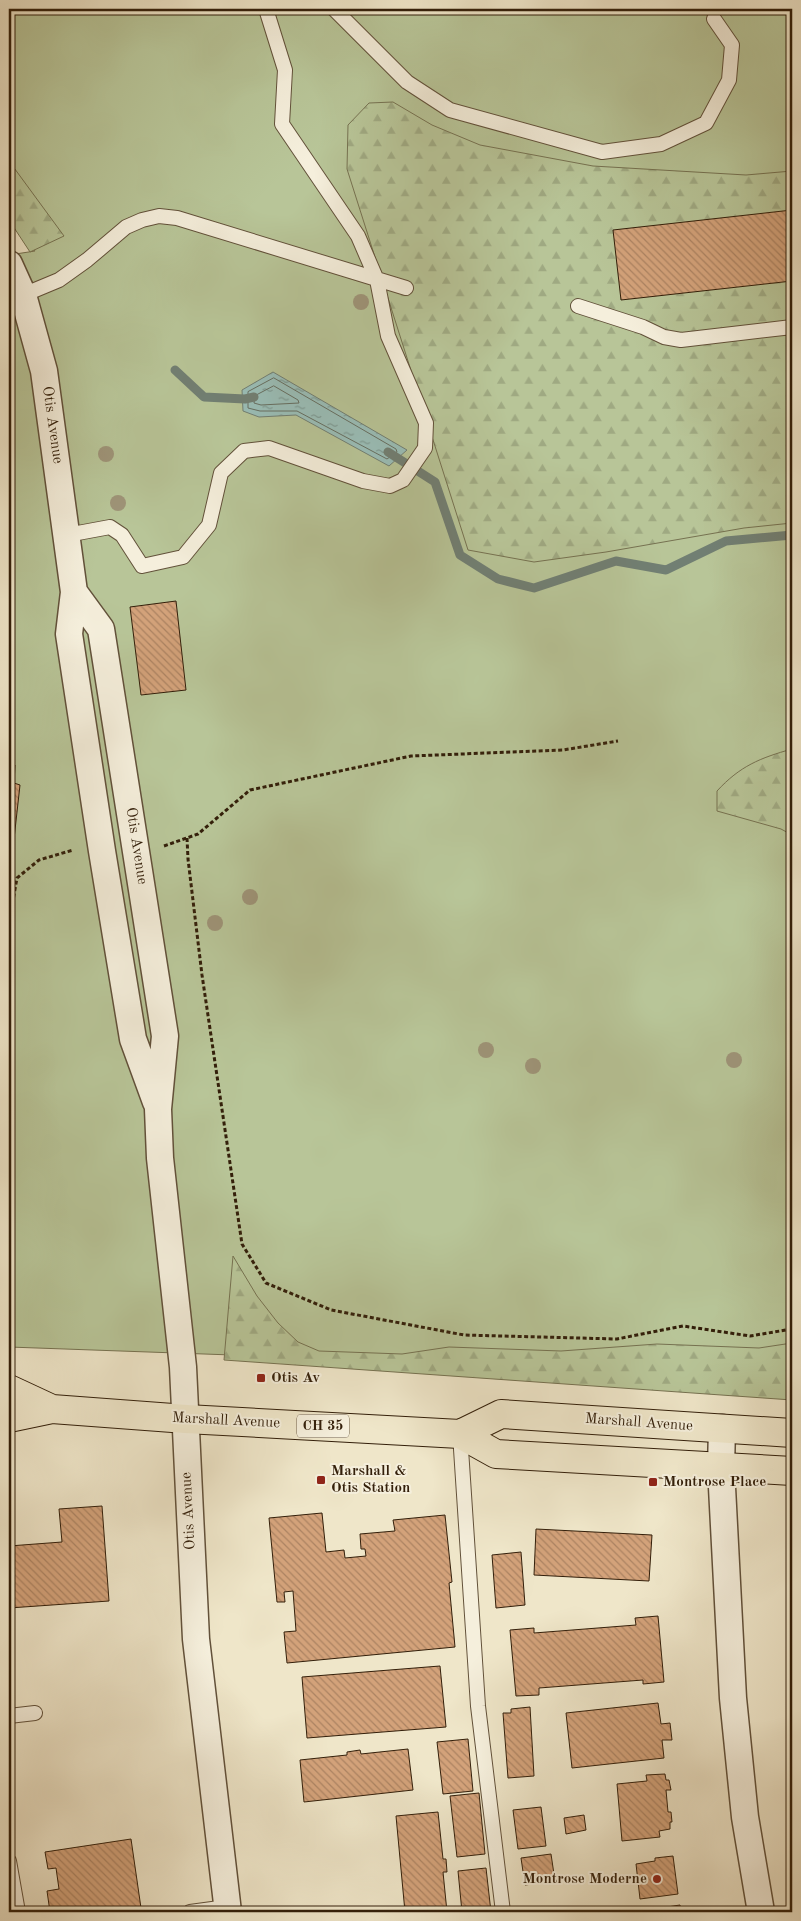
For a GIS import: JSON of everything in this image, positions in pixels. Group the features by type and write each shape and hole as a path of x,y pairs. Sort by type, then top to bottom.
{"main road":[{"name":"Marshall Avenue","path":"9,1389 52,1409"},
{"name":"Marshall Avenue","path":"9,1418 52,1409 186,1419 460,1434 496,1454 792,1471"},
{"name":"Marshall Avenue","path":"460,1434 500,1414 792,1433"}],"street":[{"name":"Otis Avenue","path":"9,264 23,295 44,372 74,592 69,634 102,851 133,1039 158,1109"},
{"name":"Otis Avenue","path":"74,592 101,629 165,1036 158,1109 160,1158 183,1367 196,1639 227,1910"},
{"path":"722,1428 721,1468 733,1698 745,1817 761,1912"}],"lane":[{"path":"67,535 110,527 122,535 142,566 183,557 210,525 221,473 244,450 269,448 363,481 390,486 404,480 425,448 426,423 388,336 377,280 358,236 282,124 285,70 266,9"},
{"path":"334,9 407,82 450,110 602,152 661,144 706,123 729,80 732,45 714,19"},
{"path":"23,295 59,280 87,260 126,227 142,220 159,216 177,218 406,288"},
{"path":"578,306 642,327 664,337 681,340 792,327"},
{"path":"460,1434 478,1706 503,1912"},
{"path":"9,1716 35,1713"},
{"path":"9,1861 18,1912"},
{"path":"190,1912 227,1910"}],"path":[{"path":"136,847 164,846 198,834 250,790 411,756 563,750 618,741"},
{"path":"188,838 188,860 202,975 242,1244 266,1283 331,1310 464,1335 617,1340 683,1326 750,1336 792,1329"},
{"path":"9,923 17,878 39,860 77,849 102,851"}],"green space":[{"path":"9,9 792,9 792,1394 232,1355 9,1347 9,255 35,251 9,214"},
{"path":"393,102 432,125 480,145 593,166 746,175 792,171 792,523 744,528 606,552 534,562 468,550 347,169 348,125 369,103"},
{"path":"9,161 64,236 30,252 9,220"},
{"path":"792,749 792,835 781,829 717,811 717,791 734,775 751,764"},
{"path":"233,1256 257,1296 278,1323 298,1342 319,1351 402,1354 449,1347 561,1351 657,1344 759,1348 792,1343 792,1400 224,1360"}],"water":[{"path":"273,372 407,450 389,466 296,415 259,417 243,411 242,390"}],"building":[{"path":"792,210 792,281 621,300 613,230"},
{"path":"176,601 186,690 141,695 130,607"},
{"path":"9,764 15,765 14,783 20,785 9,884"},
{"path":"102,1506 109,1601 9,1608 9,1546 62,1542 59,1509"},
{"path":"322,1513 326,1552 344,1550 345,1558 366,1556 365,1549 361,1549 360,1534 395,1531 393,1520 445,1515 452,1582 449,1583 455,1647 287,1663 284,1632 296,1631 293,1591 284,1592 285,1602 277,1602 269,1518"},
{"path":"536,1529 652,1535 649,1581 534,1575"},
{"path":"521,1552 525,1605 496,1608 492,1555"},
{"path":"658,1616 664,1682 643,1684 643,1680 539,1688 539,1695 516,1696 510,1630 534,1628 534,1633 636,1625 635,1618"},
{"path":"440,1666 446,1727 307,1738 302,1677"},
{"path":"658,1703 661,1724 670,1723 672,1740 662,1740 664,1758 572,1768 566,1713"},
{"path":"530,1707 534,1776 508,1778 503,1713 511,1713 511,1709"},
{"path":"468,1739 473,1791 443,1794 437,1742"},
{"path":"408,1749 413,1790 304,1802 300,1760 347,1755 347,1752 360,1750 361,1754"},
{"path":"665,1774 666,1780 669,1780 671,1790 666,1790 668,1812 671,1812 672,1822 670,1822 670,1829 659,1831 660,1837 622,1841 617,1784 647,1781 646,1775"},
{"path":"479,1793 485,1854 457,1857 450,1796"},
{"path":"541,1807 546,1846 518,1849 513,1810"},
{"path":"438,1812 443,1859 446,1859 447,1872 443,1872 447,1912 405,1912 396,1816"},
{"path":"584,1815 586,1830 566,1834 564,1818"},
{"path":"131,1839 141,1908 109,1912 50,1912 47,1891 59,1889 56,1868 48,1869 45,1852"},
{"path":"551,1854 555,1881 525,1885 521,1858"},
{"name":"Montrose Moderne","path":"673,1856 678,1894 640,1899 636,1864 655,1861 655,1858"},
{"path":"486,1868 491,1912 462,1912 458,1871"},
{"path":"680,1905 681,1912 641,1911"}],"waterway":[{"path":"175,370 204,397 245,399 254,397"},
{"path":"388,452 435,482 460,555 498,579 534,588 616,561 666,570 726,541 792,535"}],"place":[{"name":"Otis Av","path":"261,1378"},
{"name":"Marshall & Otis Station","path":"321,1480"},
{"name":"Montrose Place","path":"653,1482"},
{"name":"Montrose Moderne","path":"657,1879"}]}
